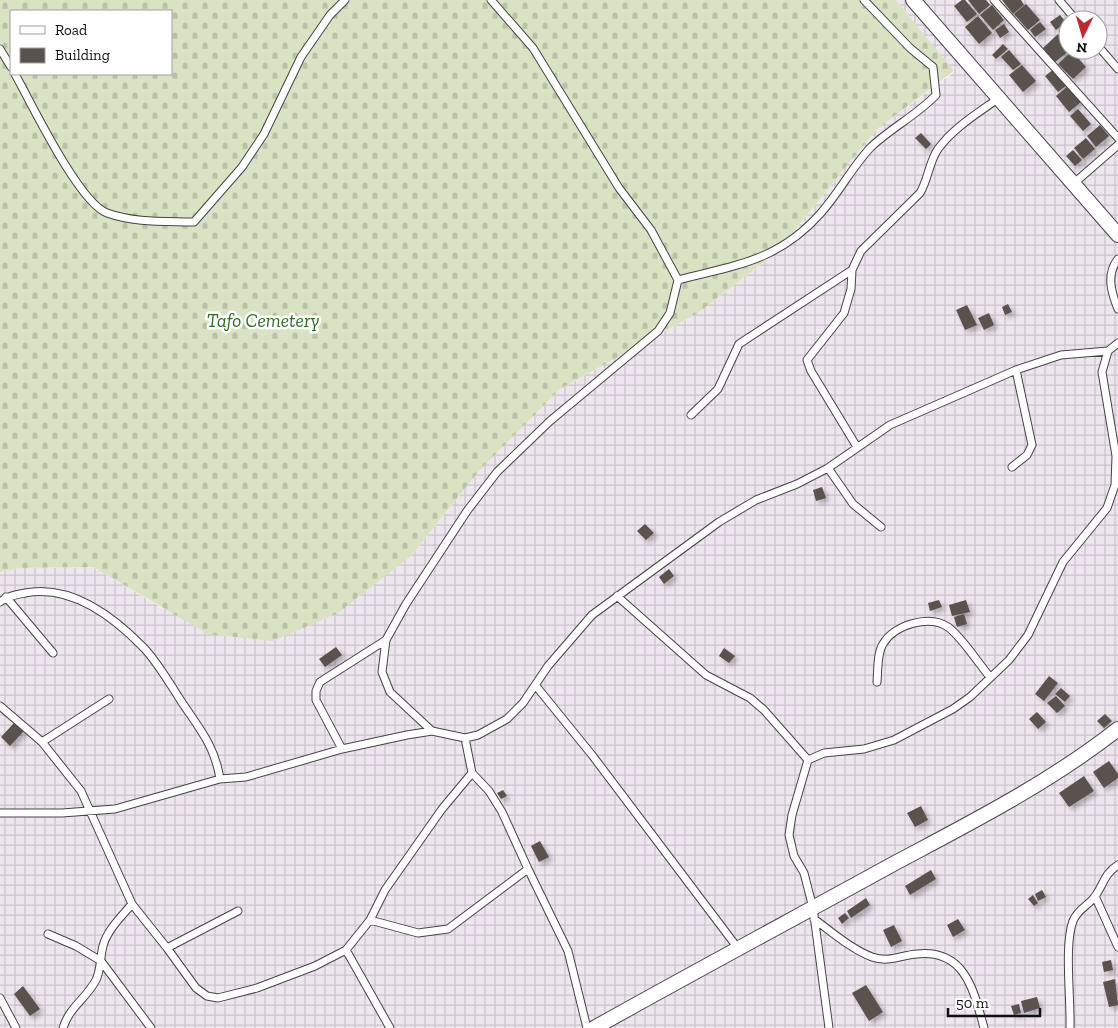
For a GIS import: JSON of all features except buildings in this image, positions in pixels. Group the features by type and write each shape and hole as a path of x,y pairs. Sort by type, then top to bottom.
{"street":[{"path":"913,0 1118,235"},
{"path":"594,1028 737,947 813,913 1024,794 1079,758 1118,729"}],"lane":[{"path":"16,75 77,186 105,213 144,221 194,222 242,167 264,134 301,57 330,15 345,0"},
{"path":"432,731 390,692 382,672 386,640 438,553 497,472 550,421 658,331 670,313 678,280 651,230 619,188 533,48 491,0"},
{"path":"678,280 754,261 794,240 825,208 871,147 924,108 936,95 933,67 910,48 864,0"},
{"path":"994,0 1118,138"},
{"path":"1059,0 1068,10"},
{"path":"0,49 10,66"},
{"path":"1108,58 1118,69"},
{"path":"857,447 811,371 807,360 844,313 851,289 852,270 861,251 920,193 926,184 937,150 950,135 999,98"},
{"path":"1074,184 1118,145"},
{"path":"1118,259 1112,266 1110,280 1118,308"},
{"path":"692,414 718,389 739,344 852,270"},
{"path":"0,813 91,812 115,809 154,800 220,779 246,777 342,749 432,731 465,738 492,729 507,719 523,704 548,666 592,615 719,522 756,500 796,484 828,468 890,424 1016,370 1061,355 1108,351 1118,343"},
{"path":"808,760 824,753 864,748 894,740 953,709 970,697 1009,660 1028,635 1063,562 1107,508 1115,485 1116,456 1102,372 1108,351"},
{"path":"1012,467 1027,455 1032,444 1016,370"},
{"path":"828,468 853,504 881,527"},
{"path":"53,654 3,600 39,590 70,596 110,617 145,649 173,688 212,746 217,759 220,779"},
{"path":"616,596 706,674 750,698 764,710 808,760"},
{"path":"877,682 882,645 891,635 903,627 921,622 938,621 949,628 990,677"},
{"path":"342,749 316,700 316,691 320,682 386,640"},
{"path":"536,686 592,755 737,947"},
{"path":"42,742 109,699"},
{"path":"0,706 42,742 81,791 125,894 196,988 207,996 218,998 265,985 315,966 346,950 370,920 386,890 442,809 472,773"},
{"path":"465,738 472,773 489,791 502,812 568,950 587,1028"},
{"path":"808,760 792,815 789,835 794,856 804,873 813,913 829,1028"},
{"path":"1070,1028 1069,948 1073,921 1082,907 1096,896 1109,870 1118,865"},
{"path":"370,920 418,934 448,929 528,869"},
{"path":"1096,896 1118,947"},
{"path":"64,1028 71,1010 91,988 97,978 103,946 108,935 132,904"},
{"path":"167,948 238,911"},
{"path":"813,913 856,948 873,957 888,960 928,953 952,961 968,978 984,1028"},
{"path":"48,934 76,946 101,961 150,1028"},
{"path":"346,950 390,1028"},
{"path":"0,998 16,1028"}],"shaded area":[{"path":"896,0 1118,0 1118,1028 0,1028 0,572 21,568 93,567 164,609 411,556 479,471 560,389 698,313 777,252 876,130 954,72"}],"green space":[{"name":"Tafo Cemetery","path":"0,0 896,0 954,71 876,130 777,252 698,313 560,389 479,471 411,556 338,613 273,641 208,634 93,567 21,568 0,572"}]}
